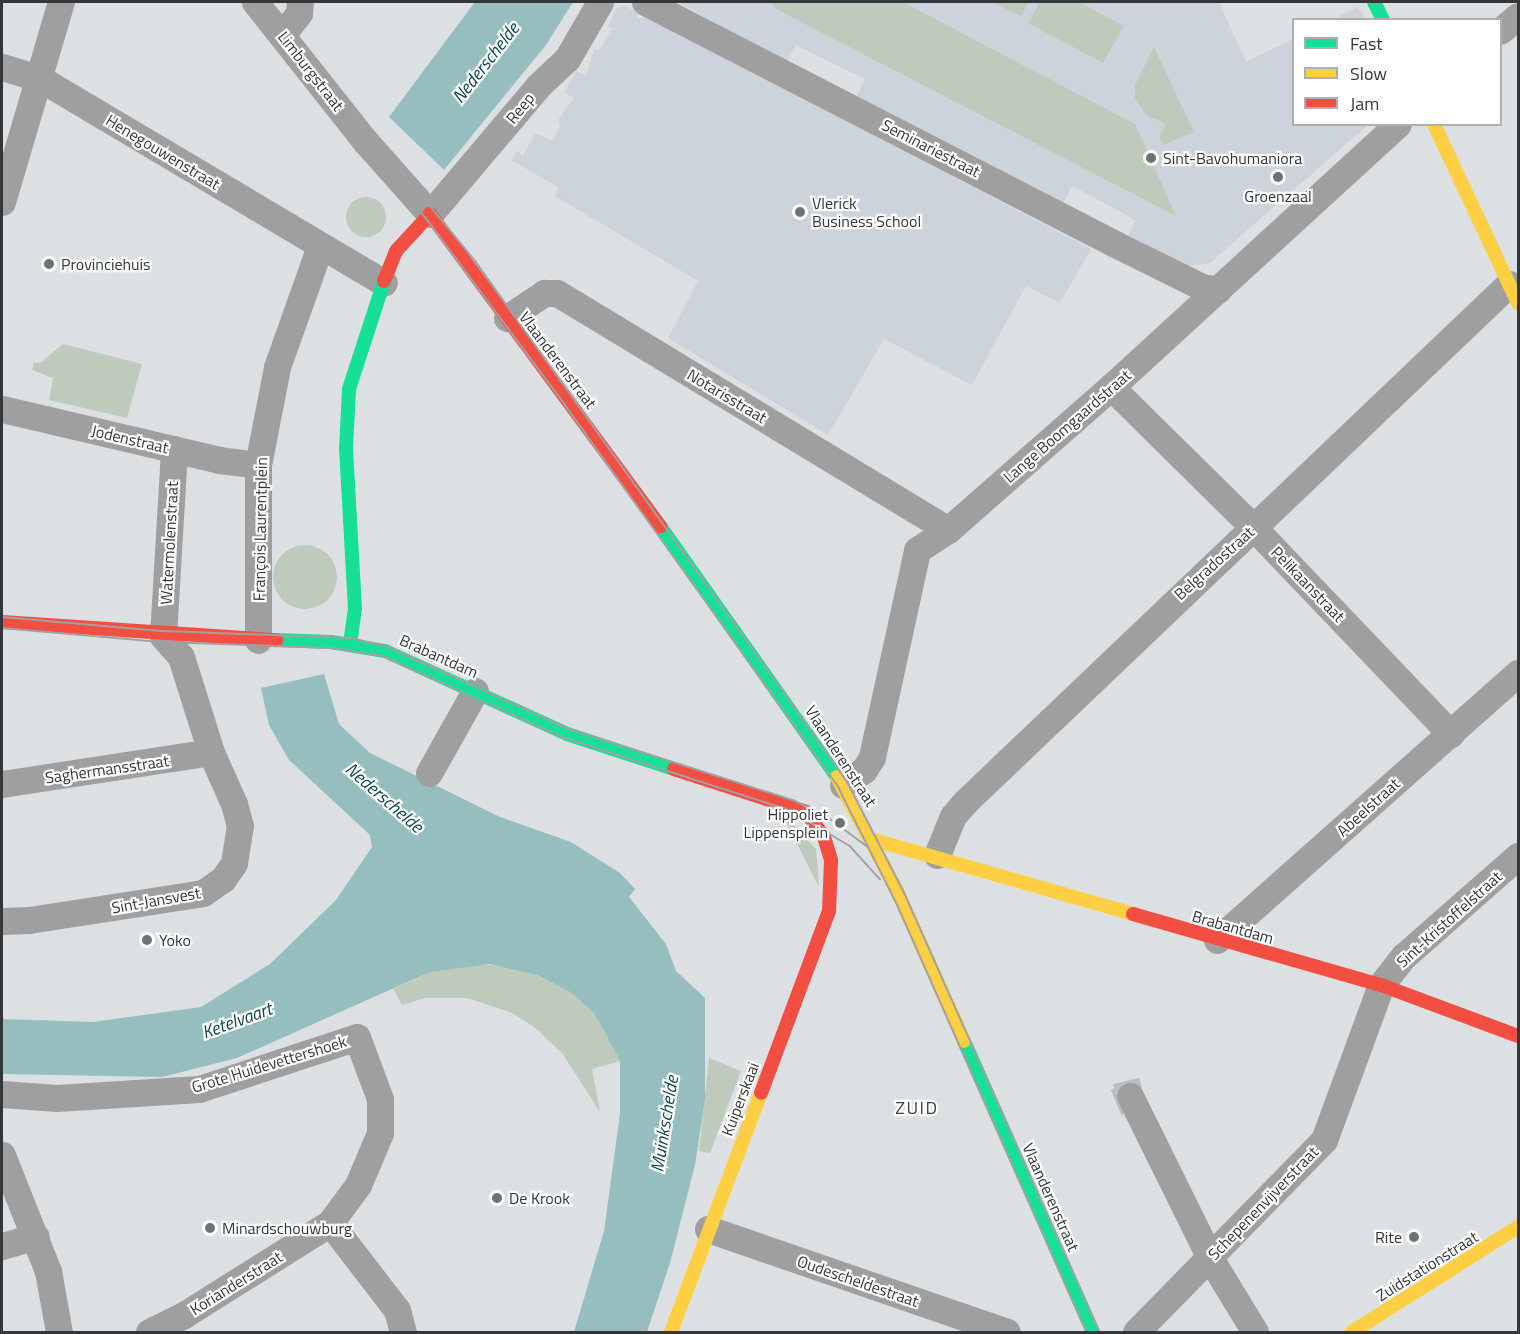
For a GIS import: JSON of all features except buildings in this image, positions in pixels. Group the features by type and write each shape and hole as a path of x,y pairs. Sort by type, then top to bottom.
{"street":[{"path":"2,202 61,2"},
{"name":"Limburgstraat","path":"255,2 366,142 427,208"},
{"path":"282,35 299,13 300,2"},
{"name":"Reep","path":"427,208 538,86 567,59 600,2"},
{"name":"Seminariestraat","path":"645,2 1117,245 1202,287 1218,290"},
{"path":"1374,2 1382,18"},
{"path":"1502,29 1518,16"},
{"name":"Henegouwenstraat","path":"2,67 39,78 320,246 388,275"},
{"name":"Lange Boomgaardstraat","path":"843,785 864,770 872,757 917,550 948,530 1111,387 1396,126"},
{"path":"1435,126 1514,293"},
{"path":"350,644 355,609 346,449 349,389 396,251 427,208"},
{"name":"Vlaanderenstraat","path":"427,208 843,785 874,840 1094,1332"},
{"name":"François Laurentplein","path":"258,640 258,465 277,368 320,246"},
{"path":"437,249 462,255"},
{"path":"388,275 416,252"},
{"name":"Notarisstraat","path":"507,318 544,293 556,293 948,530"},
{"name":"Belgradostraat","path":"938,855 954,816 965,802 1149,622 1254,528 1285,494 1514,293"},
{"name":"Pelikaanstraat","path":"1111,387 1254,528 1451,734"},
{"name":"Jodenstraat","path":"2,409 174,449 258,465"},
{"name":"Watermolenstraat","path":"163,636 174,449"},
{"name":"Brabantdam","path":"2,622 163,636 350,644 401,656 593,744 806,812 824,837 833,876"},
{"name":"Sint-Jansvest","path":"2,921 29,920 203,893 223,879 234,863 240,826 211,752 181,657 163,636"},
{"name":"Abeelstraat","path":"1218,940 1518,673"},
{"path":"429,773 475,691"},
{"name":"Saghermansstraat","path":"2,784 211,752"},
{"path":"874,840 938,855"},
{"name":"Brabantdam","path":"938,855 1218,940 1381,985 1518,1036"},
{"name":"Sint-Kristoffelstraat","path":"1381,985 1404,956 1518,856"},
{"name":"Kuiperskaai","path":"671,1332 829,911 833,876"},
{"name":"Schepenenvijverstraat","path":"1136,1332 1324,1140 1381,985"},
{"name":"Grote Huidevettershoek","path":"2,1094 57,1098 199,1089 357,1037"},
{"name":"Korianderstraat","path":"149,1332 194,1309 330,1223 358,1185 380,1133 380,1099 357,1037"},
{"path":"1130,1096 1210,1258 1255,1332"},
{"path":"2,1155 48,1271 59,1332"},
{"path":"330,1223 397,1310 403,1332"},
{"name":"Zuidstationstraat","path":"1352,1332 1518,1227"},
{"name":"Oudescheldestraat","path":"708,1229 1007,1332"},
{"path":"2,1246 36,1236"}],"shaded area":[{"name":"Sint-Bavohumaniora","path":"678,2 1219,2 1246,62 1292,39 1292,126 1367,126 1210,263 1187,266 1128,236 1136,221 1072,186 1063,204 856,98 865,79 796,45 786,63"},
{"name":"Vlerick Business School","path":"625,6 636,12 638,19 647,17 1091,249 1060,303 1026,286 972,385 884,339 828,435 668,338 698,281 555,196 558,187 511,160 517,151 523,156 535,133 552,141 560,126 558,120 574,98 564,93 576,71 586,76 594,50 600,49 613,29 608,26 617,8"},
{"path":"1358,7 1364,18 1336,18"}],"green space":[{"path":"771,2 903,2 1135,124 1176,216 774,8"},
{"path":"992,2 1029,2 1021,16"},
{"path":"1040,2 1079,2 1124,26 1103,63 1028,23"},
{"path":"1154,47 1194,132 1163,145 1159,137 1166,124 1146,115 1135,98 1135,85"},
{"path":"366,197 374,198 380,203 385,209 385,225 380,231 374,236 366,237 358,236 352,231 347,225 346,217 347,209 352,203 358,198"},
{"path":"63,344 142,364 127,418 49,400 53,378 32,370 34,362 40,363"},
{"path":"305,545 323,551 331,559 337,577 331,595 323,603 305,609 287,603 279,595 273,577 279,559 287,551"},
{"path":"790,821 816,849 819,887 786,822"},
{"path":"474,964 506,966 537,975 570,992 594,1013 620,1061 592,1069 600,1112 562,1053 533,1026 512,1013 467,998 425,998 402,1005 393,989 430,972"},
{"path":"709,1058 741,1071 710,1153 699,1151"}],"water":[{"name":"Nederschelde","path":"475,2 573,2 546,45 444,170 389,117"},
{"path":"324,674 339,724 370,753 500,817 571,842 620,873 635,889 629,897 666,944 676,971 705,998 705,1099 695,1165 670,1263 647,1332 574,1332 604,1231 620,1114 620,1061 594,1013 570,992 537,975 490,964 430,972 237,1058 162,1077 2,1074 2,1019 93,1022 201,1007 270,964 336,900 372,847 370,835 289,760 269,725 261,688"}],"tunnel":[{"path":"1116,1102 1130,1096 1126,1080"}],"tram line":[{"path":"246,2 363,148 426,218 566,406 839,788 898,906 1087,1332"},
{"path":"262,2 476,262 847,781 905,894 1100,1332"},
{"path":"2,617 163,631 351,638 386,646 569,729 793,800 829,818 868,847"},
{"path":"2,628 163,642 331,648 383,656 565,738 789,810 850,846 880,879"}],"traffic: fast":[{"path":"1374,2 1382,18"},
{"path":"350,644 355,609 346,449 349,389 384,281"},
{"path":"660,526 837,777"},
{"path":"276,640 331,642 385,651 567,734 674,769"},
{"path":"964,1041 1093,1332"}],"traffic: slow":[{"path":"1435,126 1518,303"},
{"path":"837,777 897,891 964,1041"},
{"path":"874,840 1133,914"},
{"path":"671,1332 761,1093"},
{"path":"1352,1332 1518,1227"}],"traffic: jam":[{"path":"384,281 396,251 430,214 660,526"},
{"path":"2,622 276,640"},
{"path":"674,769 806,812 824,837 831,860 829,911 761,1093"},
{"path":"1133,914 1381,985 1518,1036"}],"place":[{"name":"Sint-Bavohumaniora","path":"1151,158"},
{"name":"Groenzaal","path":"1278,177"},
{"name":"Vlerick Business School","path":"800,212"},
{"name":"Provinciehuis","path":"49,264"},
{"name":"Hippoliet Lippensplein","path":"840,823"},
{"name":"Yoko","path":"147,940"},
{"name":"De Krook","path":"497,1198"},
{"name":"Minardschouwburg","path":"210,1228"},
{"name":"Rite","path":"1414,1237"}],"district":[{"name":"ZUID","path":"917,1108"}],"water label":[{"name":"Ketelvaart","path":"237,1021"},
{"name":"Muinkschelde","path":"665,1124"}]}
